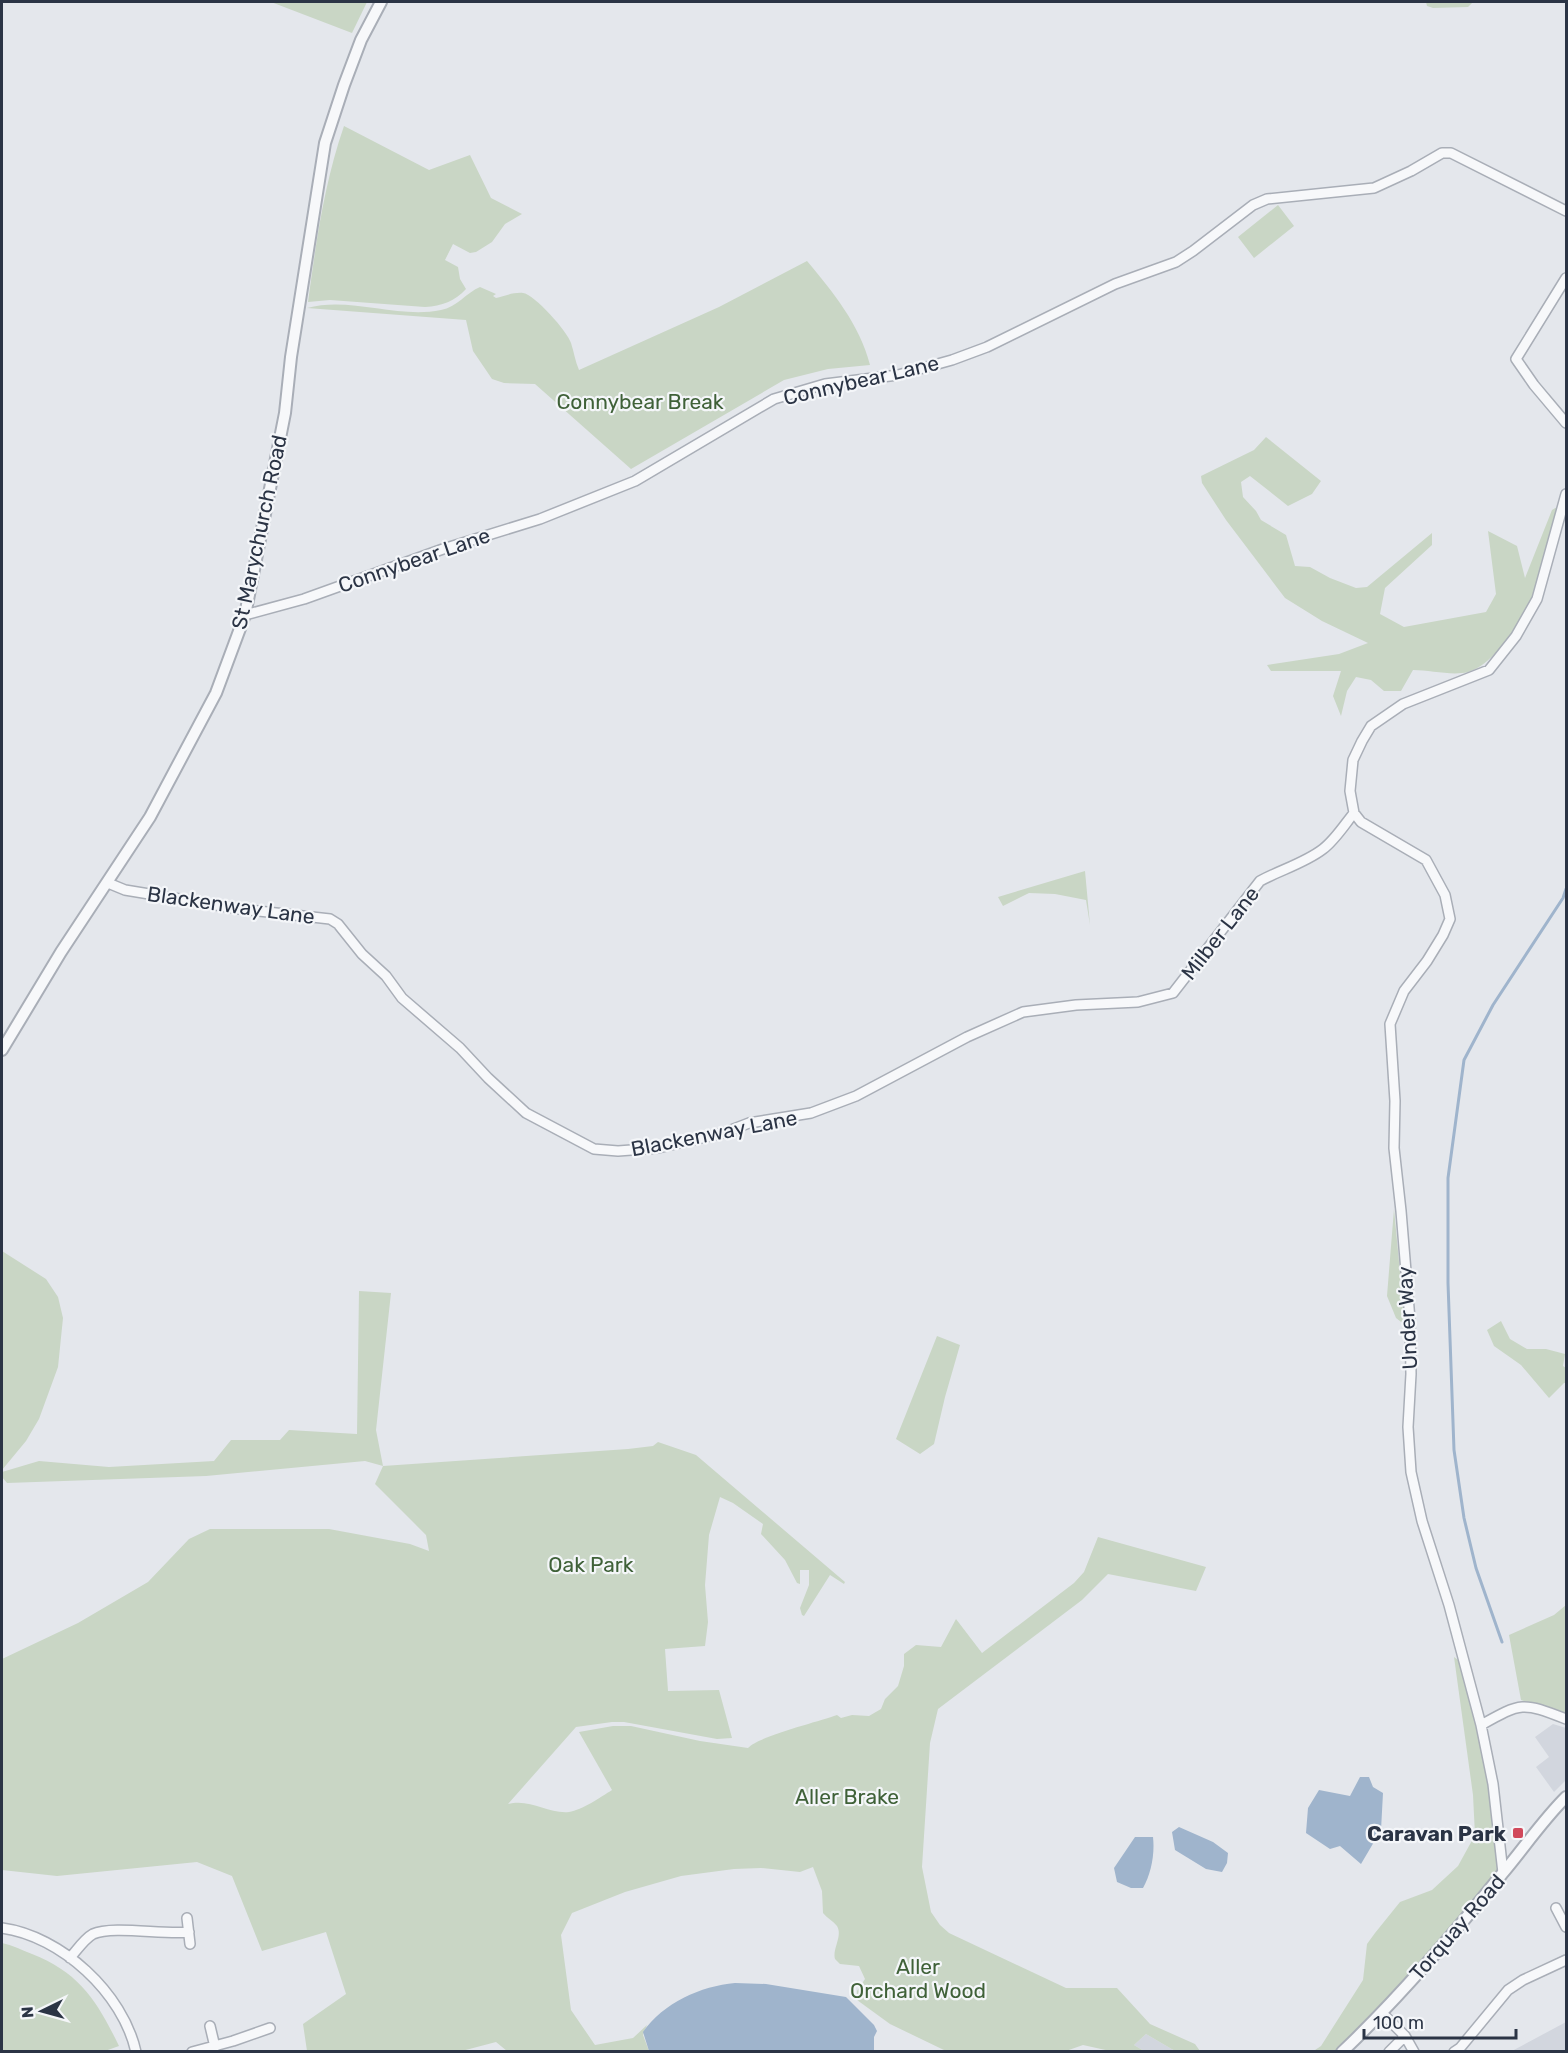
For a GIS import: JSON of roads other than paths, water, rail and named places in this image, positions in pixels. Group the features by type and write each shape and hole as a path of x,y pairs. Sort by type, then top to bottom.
{"street":[{"name":"St Marychurch Road","path":"2,1050 61,952 150,817 216,693 245,615 285,413 291,357 325,143 344,85 362,40 381,2"},
{"name":"Connybear Lane","path":"245,615 303,599 443,549 540,519 635,481 774,399 825,384 898,375 952,360 987,346 1047,319 1114,284 1176,262 1193,252 1253,205 1267,199 1374,188 1412,171 1442,153 1451,153 1566,211"},
{"path":"1566,278 1516,359 1534,385 1566,423"},
{"path":"1354,813 1350,791 1353,760 1371,726 1403,704 1489,670 1516,636 1537,599 1566,494"},
{"name":"Milber Lane","path":"1173,993 1260,881 1325,848 1354,813"},
{"name":"Under Way","path":"1354,813 1360,822 1426,860 1445,895 1450,919 1427,961 1404,991 1390,1024 1395,1101 1394,1148 1410,1320 1411,1374 1408,1427 1411,1472 1422,1521 1449,1605 1481,1725 1493,1784 1503,1873"},
{"name":"Blackenway Lane","path":"108,883 125,890 218,905 330,919 338,924 362,954 386,976 402,998 460,1048 526,1113 594,1149 602,1150 658,1148 723,1133 749,1122 811,1113 856,1096 967,1037 1023,1011 1138,1002 1173,993"},
{"path":"1481,1725 1512,1708 1528,1706 1566,1719"},
{"name":"Torquay Road","path":"1342,2052 1382,2013 1503,1873 1544,1819 1566,1797"},
{"path":"1556,1908 1566,1927"},
{"path":"187,1918 190,1944"},
{"path":"2,1928 39,1939 70,1958 98,1981 126,2023 136,2052"},
{"path":"70,1958 86,1939 104,1930 174,1934 189,1932"},
{"path":"1454,2052 1460,2048 1508,1990 1523,1980 1566,1960"},
{"path":"1382,2013 1406,2036 1414,2052"},
{"path":"210,2026 215,2047"},
{"path":"192,2052 215,2047 270,2028"},
{"path":"1389,2052 1406,2036"}],"water":[{"path":"1360,1777 1369,1777 1373,1787 1383,1793 1381,1830 1361,1864 1340,1846 1330,1849 1306,1833 1308,1808 1319,1790 1350,1796"},
{"path":"1179,1827 1213,1842 1228,1853 1227,1863 1222,1872 1206,1869 1175,1850 1172,1832"},
{"path":"1135,1837 1153,1837 1152,1864 1143,1888 1131,1888 1117,1882 1114,1868"},
{"path":"735,1983 766,1984 846,1997 874,2025 877,2031 874,2037 874,2051 649,2051 643,2032 661,2013 696,1992"}],"waterway":[{"path":"1502,1642 1476,1568 1464,1518 1454,1450 1448,1283 1448,1178 1464,1060 1493,1005 1563,898 1566,889"}],"place":[{"name":"Caravan Park","path":"1518,1833"}],"park label":[{"name":"Connybear Break","path":"640,401"},
{"name":"Oak Park","path":"591,1564"},
{"name":"Aller Brake","path":"847,1796"},
{"name":"Aller Orchard Wood","path":"918,1978"}]}
